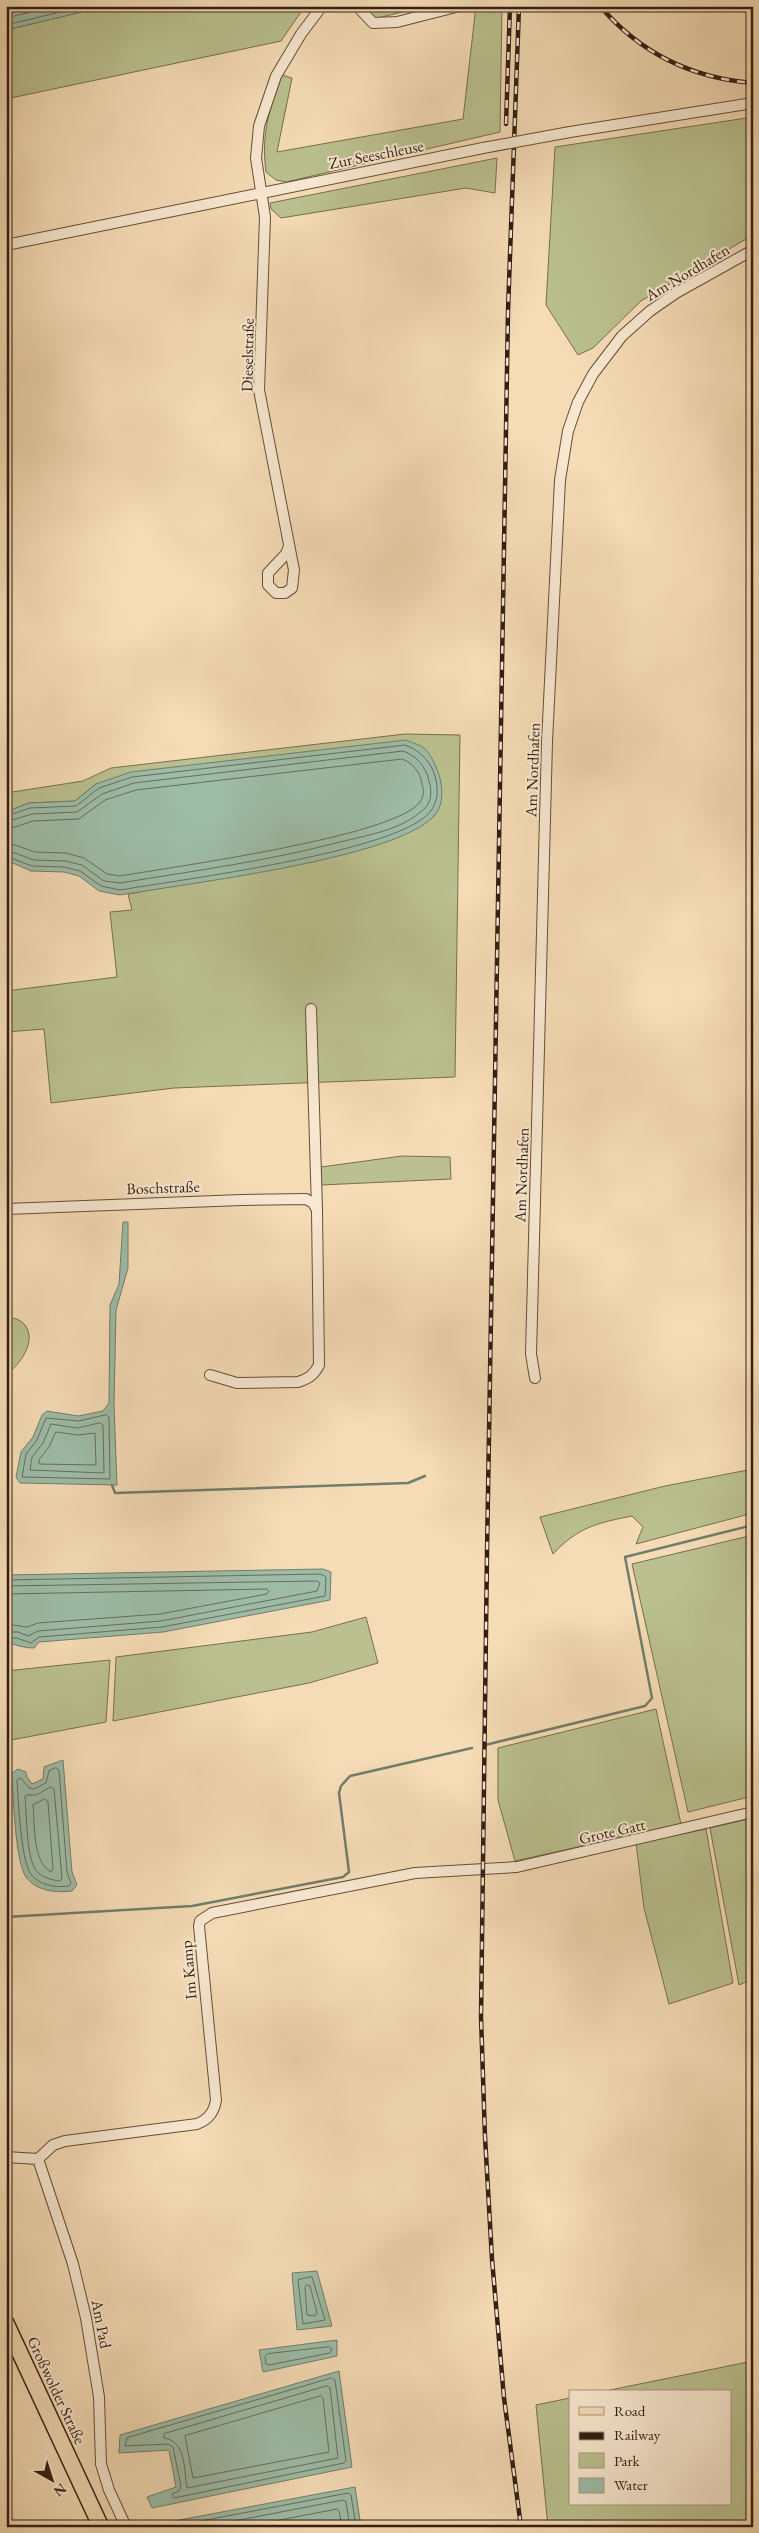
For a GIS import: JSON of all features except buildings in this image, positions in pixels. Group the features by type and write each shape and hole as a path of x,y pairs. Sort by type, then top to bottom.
{"main road":[{"name":"Großwolder Straße","path":"6,2323 101,2527"}],"street":[{"name":"Dieselstraße","path":"289,546 259,390 265,217 256,158 258,134 270,94 288,53 322,6"},
{"path":"357,6 373,23 397,22 460,6"},
{"name":"Zur Seeschleuse","path":"6,245 483,148 753,103"},
{"name":"Am Nordhafen","path":"535,1378 531,1354 547,751 560,480 568,431 578,402 593,374 622,336 650,311 676,293 753,250"},
{"path":"210,1375 237,1383 298,1382 307,1379 316,1372 319,1365 311,1009"},
{"name":"Boschstraße","path":"6,1209 306,1199 313,1203 317,1210"},
{"name":"Grote Gatt","path":"477,1870 518,1867 557,1859 753,1812"},
{"name":"Im Kamp","path":"38,2159 53,2145 65,2141 197,2124 208,2118 213,2112 216,2100 199,1926 200,1921 205,1916 228,1909 415,1872 477,1870"},
{"path":"6,2157 38,2159"},
{"name":"Am Pad","path":"38,2159 73,2264 86,2318 99,2397 101,2464 109,2490 126,2527"}],"green space":[{"path":"107,6 305,6 281,41 6,99 6,30"},
{"path":"361,6 428,6 373,19"},
{"path":"476,6 502,6 500,132 286,182 276,180 266,172 265,134 273,100 282,75 292,78 277,152 463,119"},
{"path":"753,117 753,235 641,301 593,348 578,355 546,305 555,147"},
{"path":"497,158 495,193 466,188 281,218 271,209 270,203"},
{"path":"405,734 460,735 455,1077 174,1088 51,1103 44,1029 6,1032 6,991 117,977 110,912 132,910 128,894 316,861 343,853 96,784 75,801 29,803 6,812 6,793 83,781 111,768"},
{"path":"402,1156 450,1157 451,1179 321,1185 321,1167"},
{"path":"7,1316 22,1322 27,1328 29,1343 17,1365 6,1374 6,1346 12,1336 6,1329"},
{"path":"753,1469 753,1513 636,1544 643,1527 632,1516 598,1524 580,1532 553,1554 540,1517 665,1486"},
{"path":"753,1535 753,1796 688,1812 632,1564"},
{"path":"366,1617 378,1663 309,1683 113,1721 116,1657 312,1632"},
{"path":"110,1660 106,1722 6,1741 6,1671"},
{"path":"656,1709 681,1824 515,1861 498,1800 498,1748"},
{"path":"753,1818 753,1979 739,1985 710,1828"},
{"path":"706,1829 733,1983 669,2004 644,1908 636,1843"},
{"path":"753,2361 753,2527 548,2527 536,2405 569,2398 569,2506 732,2506 732,2390 610,2390"}],"water":[{"path":"6,6 107,6 6,30"},
{"path":"406,740 424,748 434,762 441,784 442,797 440,805 434,816 412,831 377,845 286,868 120,895 99,891 79,876 64,872 31,871 6,860 6,812 29,803 75,801 96,784 131,772"},
{"path":"123,1222 128,1222 128,1268 116,1310 114,1405 117,1485 20,1483 16,1477 21,1452 33,1437 42,1415 47,1411 78,1416 103,1411 109,1403 110,1305 119,1284"},
{"path":"323,1569 331,1572 330,1600 163,1632 39,1642 34,1648 19,1646 6,1641 6,1575"},
{"path":"63,1760 72,1872 77,1885 72,1891 59,1892 41,1888 30,1882 22,1869 15,1827 12,1773 18,1769 26,1772 32,1784 43,1779 44,1767"},
{"path":"317,2271 332,2326 297,2330 292,2273"},
{"path":"337,2340 337,2356 263,2372 259,2350"},
{"path":"339,2371 352,2467 152,2508 147,2497 176,2487 169,2450 119,2453 120,2435"},
{"path":"355,2487 361,2527 159,2527 158,2524"}],"waterway":[{"path":"112,1485 115,1493 408,1483 425,1476"},
{"path":"485,1745 645,1706 652,1698 625,1557 753,1525"},
{"path":"6,1917 192,1906 343,1877 349,1872 339,1793 341,1786 350,1776 472,1748"}],"railway":[{"path":"506,124 510,6"},
{"path":"519,6 508,311 481,2017 492,2259 504,2398 521,2527"},
{"path":"600,6 632,37 668,60 688,69 709,75 753,83"}]}
